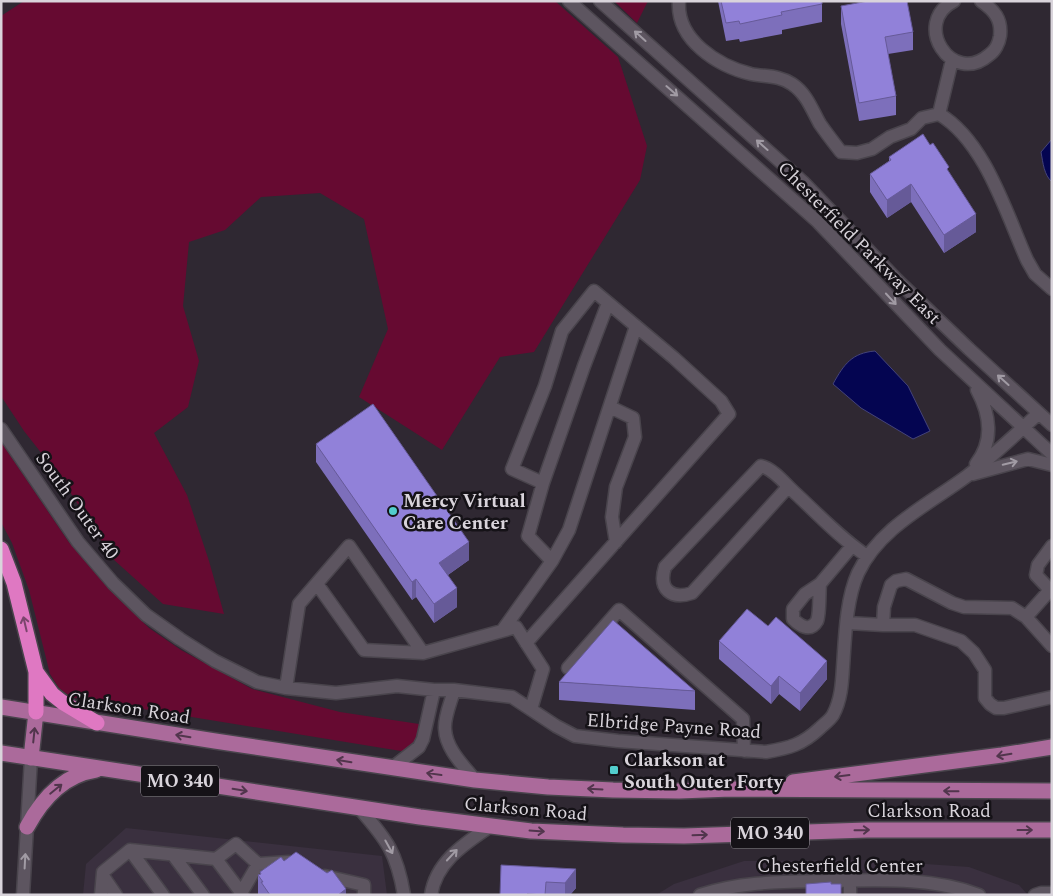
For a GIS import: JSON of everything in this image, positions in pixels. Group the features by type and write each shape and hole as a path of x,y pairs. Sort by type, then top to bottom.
{"highway":[{"path":"1,549 16,591 36,672 36,712"},
{"path":"36,672 52,694 97,723"}],"main road":[{"name":"MO 340","path":"1,706 36,712"},
{"name":"Clarkson Road","path":"36,712 392,768 475,780 548,787 679,791 732,789 1052,791"},
{"path":"31,758 36,712"},
{"path":"732,789 1052,747"},
{"name":"Clarkson Road","path":"1,753 360,809 489,827 573,834 684,836 867,830 1052,830"},
{"path":"27,827 44,800 56,788 69,779 86,772 104,769"}],"street":[{"name":"Chesterfield Parkway East","path":"569,1 818,222 940,350 1052,454"},
{"name":"Chesterfield Parkway East","path":"600,1 803,182 897,280 969,350 1052,425"},
{"path":"679,1 678,12 684,31 706,53 727,67 753,75 772,76 792,83 808,100 819,122 841,152 857,153 872,149 890,137 910,129 922,118 939,114 948,119 957,127 989,171 1027,260 1035,274 1052,289"},
{"path":"954,1 943,10 936,26 936,34 939,46 943,52 952,60 963,63 974,63 985,59 993,52 1000,40 1001,29 998,19 992,9 981,1"},
{"path":"939,114 952,60"},
{"path":"526,642 730,414 721,400 594,291 562,330 545,386 512,470 543,483"},
{"path":"552,561 528,536 543,483 608,303"},
{"path":"502,631 552,561 569,530 636,326"},
{"path":"968,475 981,458 989,428 984,402 971,379"},
{"path":"610,407 633,418 635,436 616,487 612,517 616,542"},
{"name":"Elbridge Payne Road","path":"454,690 512,697 575,736 766,752 788,749 800,744 813,735 832,717 841,693 850,596 867,556 890,531 916,510 968,475 1039,413"},
{"name":"South Outer 40","path":"1,428 78,542 113,583 146,615 215,661 258,682 286,688 336,693 397,686 454,690"},
{"path":"968,475 1028,459 1052,465"},
{"path":"788,487 692,593 684,596 672,594 665,588 662,578 665,567 761,466 767,468 788,487 852,546 867,556"},
{"path":"286,688 299,604 349,546 423,653"},
{"path":"820,584 852,546"},
{"path":"1026,617 1051,591 1036,575 1038,565 1052,546"},
{"path":"883,625 884,607 891,585 901,579 906,579 964,607 1012,608 1026,617 1052,646"},
{"path":"316,584 364,650 423,653 516,627 543,669 531,709"},
{"path":"568,668 619,610 743,719 744,751"},
{"path":"848,623 915,624 961,641 974,653 985,670 985,698 996,708 1004,708 1052,697"},
{"path":"392,768 419,747 423,738 434,690"},
{"path":"454,690 445,727 447,741 454,754 475,780"},
{"path":"23,895 31,758"},
{"path":"360,809 392,850 400,870 404,895"},
{"path":"430,895 438,873 450,857 463,844 489,827"},
{"path":"101,895 103,872 130,850 216,859 236,844 258,864 299,862"},
{"path":"130,850 163,895"},
{"path":"173,855 203,895"},
{"path":"216,859 242,894 258,864"},
{"path":"311,870 316,874 364,885 364,895"},
{"path":"103,876 116,895"},
{"path":"850,881 850,895"},
{"name":"Chesterfield Center","path":"700,895 728,887 754,883 850,881 928,883 952,886 979,895"},
{"path":"884,882 884,895"},
{"path":"1035,895 1052,893"}],"shaded area":[{"path":"24,1 555,1 618,57 647,146 640,180 534,352 500,357 442,450 359,397 388,329 364,219 320,193 261,197 225,230 189,242 183,306 199,361 188,407 154,433 187,495 224,614 163,604 113,559 61,478 24,431 1,396 1,16"},
{"path":"614,1 648,1 637,23"},
{"path":"1052,139 1052,182 1043,164 1041,152"},
{"path":"875,351 908,386 930,431 913,439 861,408 833,384 845,365 855,357"},
{"path":"1,442 68,541 108,588 149,628 181,650 252,689 340,712 419,724 423,732 413,753 71,697 59,688 50,674 29,590 12,543 1,522"},
{"path":"126,828 382,856 387,895 83,895 86,864"},
{"path":"868,860 969,867 1019,885 1028,895 656,895 674,884 744,861"}],"building":[{"path":"721,1 822,1 822,4 781,12 782,15 740,24 739,21 726,23"},
{"path":"868,1 907,1 913,32 885,37 896,96 859,103 841,6"},
{"path":"923,134 930,145 933,143 949,167 947,169 976,214 944,235 911,184 887,200 870,174 891,160 889,157"},
{"name":"Mercy Virtual Care Center","path":"373,404 469,542 439,563 457,588 434,604 416,579 412,582 316,444"},
{"path":"747,609 768,626 776,617 827,661 800,693 779,676 771,686 719,641"},
{"path":"613,620 695,691 559,682"},
{"path":"296,852 327,873 332,870 346,889 338,895 270,895 258,875 281,857 284,861"},
{"path":"501,865 576,869 565,883 546,882 545,895 500,895"},
{"path":"831,882 831,884 841,884 841,895 806,895 806,884"}],"place":[{"name":"Mercy Virtual Care Center","path":"393,511"},
{"name":"Clarkson at South Outer Forty","path":"614,770"}]}
